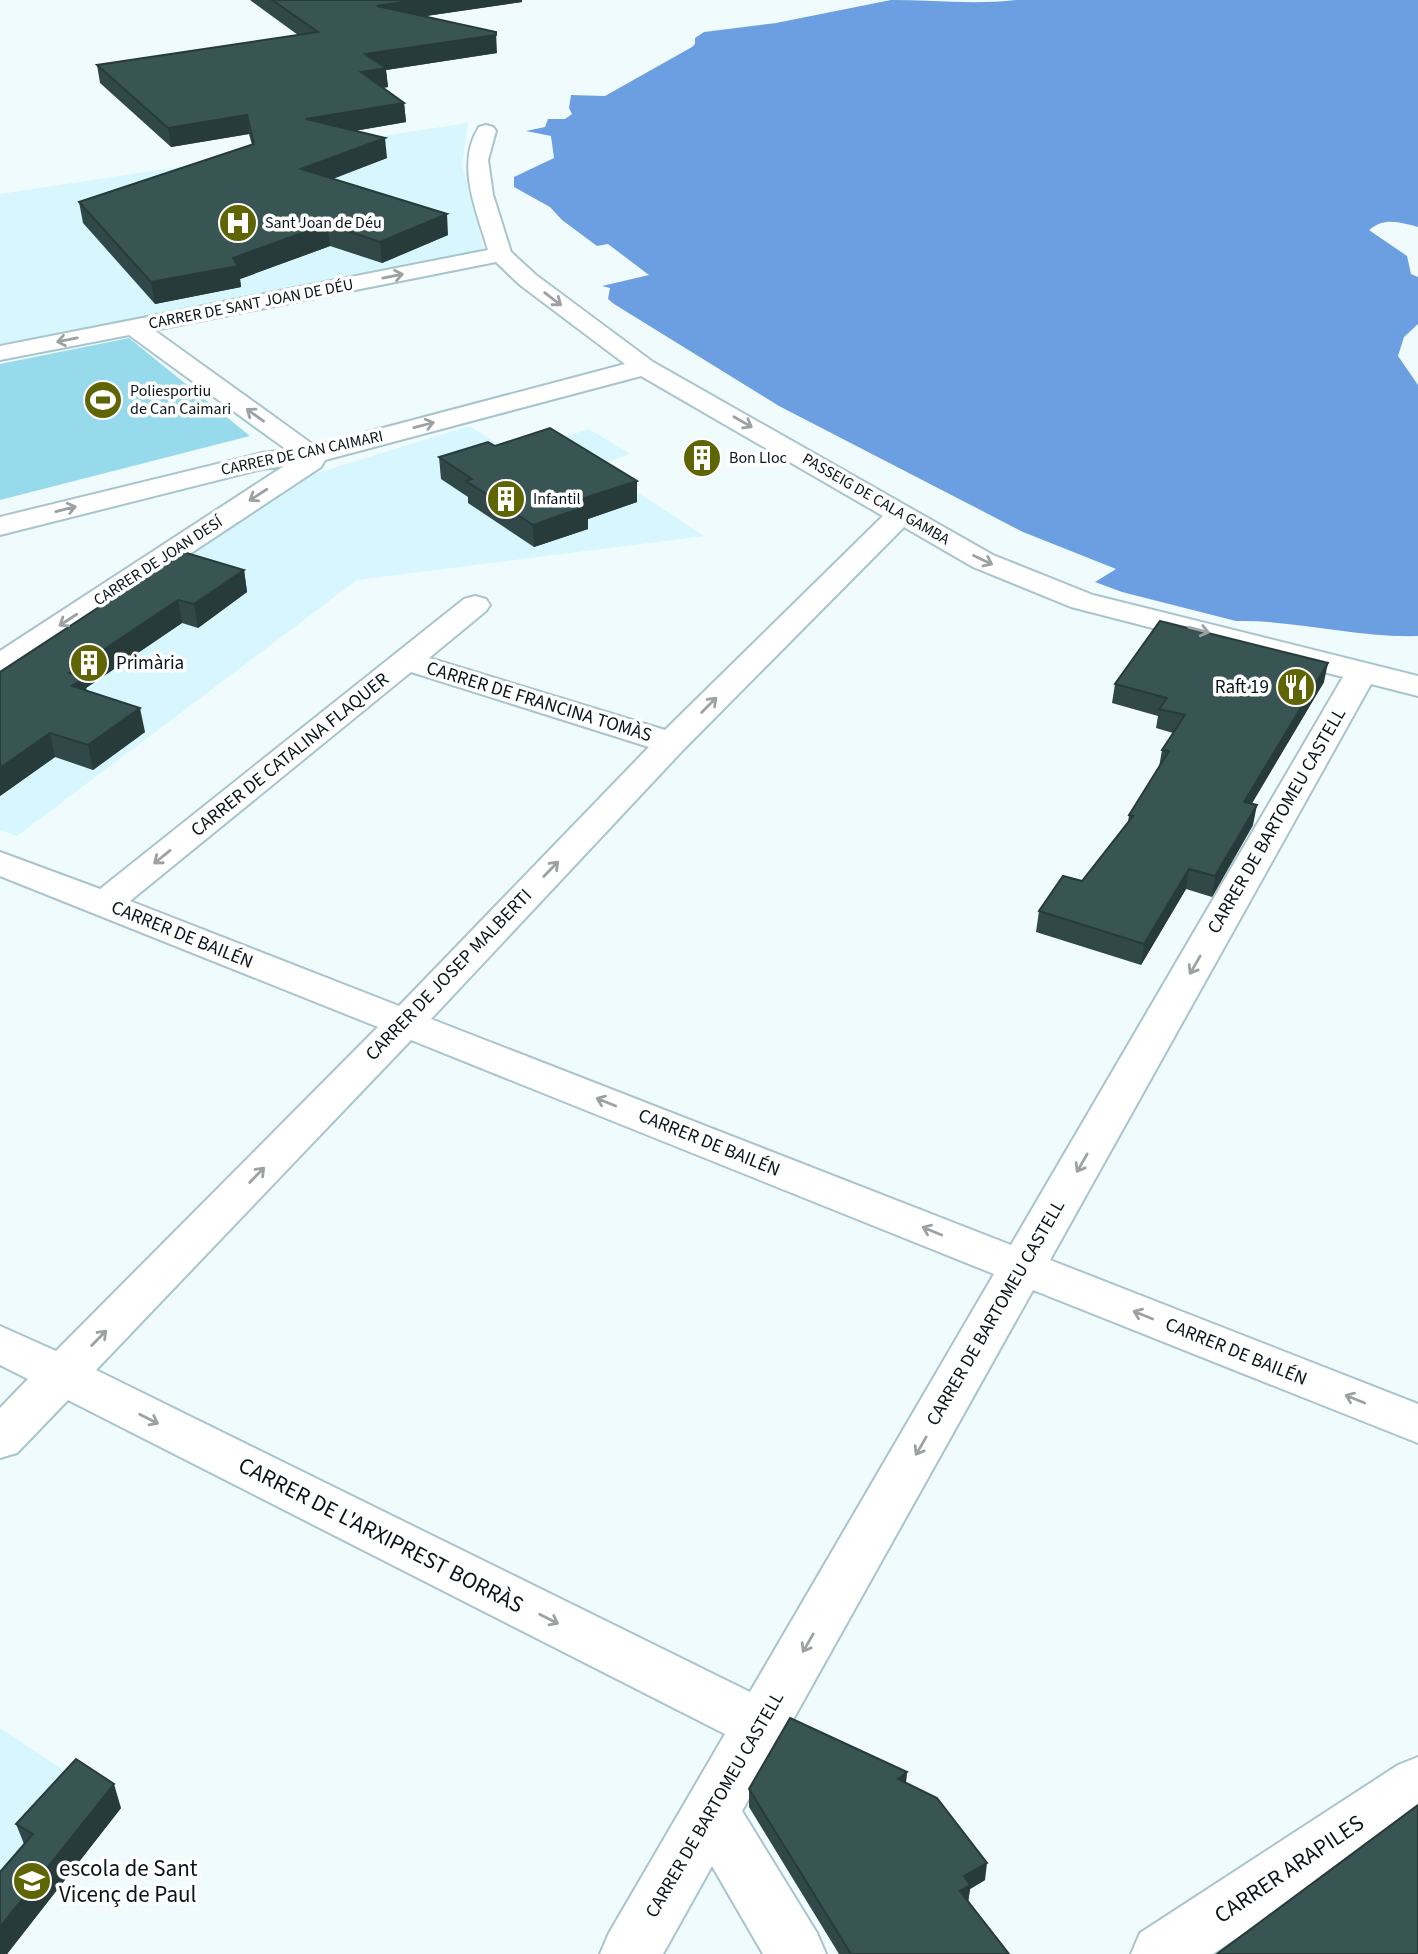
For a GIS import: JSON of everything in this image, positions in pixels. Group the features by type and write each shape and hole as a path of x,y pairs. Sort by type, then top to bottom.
{"street":[{"name":"PASSEIG DE CALA GAMBA","path":"486,131 478,160 482,195 501,254 528,279 644,367 983,561 1082,601 1418,686"},
{"name":"CARRER DE SANT JOAN DE DÉU","path":"0,353 501,254"},
{"path":"134,327 311,455"},
{"name":"CARRER DE CAN CAIMARI","path":"0,526 262,461 311,455 644,367"},
{"name":"CARRER DE JOAN DESÍ","path":"0,665 311,461 311,455"},
{"name":"CARRER DE JOSEP MALBERTI","path":"0,1439 405,1023 671,743 901,514"},
{"name":"CARRER DE CATALINA FLAQUER","path":"104,904 475,605"},
{"name":"CARRER DE FRANCINA TOMÀS","path":"407,661 671,743"},
{"name":"CARRER DE BARTOMEU CASTELL","path":"630,1954 1362,672"},
{"name":"CARRER DE BAILÉN","path":"0,863 1418,1424"},
{"name":"CARRER DE L'ARXIPREST BORRÀS","path":"0,1344 761,1725"},
{"name":"CARRER ARAPILES","path":"1161,1954 1418,1783"},
{"path":"711,1812 796,1954"}],"shaded area":[{"name":"Sant Joan de Déu","path":"468,123 462,165 484,251 0,344 0,194"},
{"name":"Poliesportiu de Can Caimari","path":"129,338 250,436 0,500 0,364"},
{"path":"469,426 513,453 589,429 630,454 597,466 704,536 357,580 17,836 0,830 0,679 298,479"},
{"name":"escola de Sant Vicenç de Paul","path":"0,1728 121,1808 7,1954 0,1954"}],"water":[{"path":"891,0 1418,0 1418,227 1386,222 1369,230 1407,256 1411,274 1418,277 1418,324 1404,337 1398,356 1418,385 1418,636 1236,621 1122,592 1095,582 1116,569 1023,532 779,406 614,304 608,299 610,288 602,286 649,275 608,244 597,246 562,220 550,207 514,187 514,177 554,158 551,136 526,131 545,127 548,119 565,119 572,114 569,108 571,95 605,96 692,47 695,38 704,32 776,23"}],"building":[{"path":"272,0 416,0 377,6 496,32 496,35 365,54 386,68 361,72 404,103 306,119 385,138 301,169 447,214 380,242 327,224 233,258 238,266 151,282 79,202 254,144 247,115 168,128 97,65 318,32"},
{"path":"550,428 637,481 578,500 587,506 533,525 466,481 472,479 439,457 488,442 495,446"},
{"path":"183,552 244,570 194,604 178,600 69,673 84,678 72,686 140,708 88,745 50,733 0,768 0,672"},
{"path":"1160,621 1328,663 1244,802 1257,805 1215,876 1189,869 1144,944 1039,911 1063,876 1082,881 1133,816 1129,815 1169,751 1162,750 1185,715 1159,709 1167,698 1115,684"},
{"path":"790,1718 907,1772 898,1779 937,1798 987,1863 964,1876 970,1885 960,1891 1009,1954 851,1954 749,1789"},
{"path":"76,1759 114,1784 0,1927 0,1872 33,1834 16,1824"},
{"path":"1418,1805 1418,1954 1217,1954"}],"place":[{"name":"Sant Joan de Déu","path":"238,223"},
{"name":"Poliesportiu de Can Caimari","path":"103,400"},
{"name":"Bon Lloc","path":"702,458"},
{"name":"Infantil","path":"506,499"},
{"name":"Primària","path":"89,663"},
{"name":"Raft 19","path":"1296,687"},
{"name":"escola de Sant Vicenç de Paul","path":"32,1881"}]}
